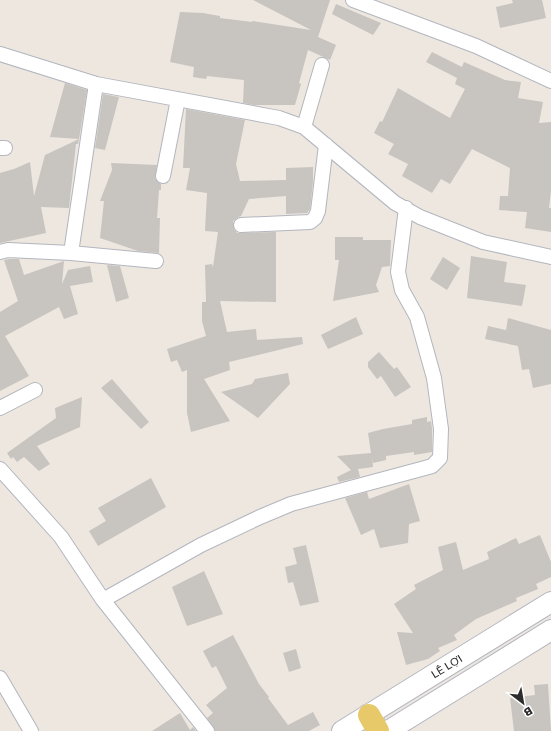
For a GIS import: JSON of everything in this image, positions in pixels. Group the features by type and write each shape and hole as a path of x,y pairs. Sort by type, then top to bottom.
{"main road":[{"name":"LÊ LỢI","path":"342,731 373,723 551,602"},
{"path":"388,731 551,630"}],"street":[{"path":"353,0 476,46 551,81"},
{"path":"0,54 96,84 279,118 304,127 395,203 420,216 483,242 551,257"},
{"path":"304,127 322,65"},
{"path":"71,253 96,84"},
{"path":"163,176 178,99"},
{"path":"241,225 310,222 315,218 318,212 326,145"},
{"path":"103,600 202,544 290,504 432,466 440,458 441,429 434,378 417,317 402,290 398,272 406,208"},
{"path":"0,252 8,250 71,253 156,261"},
{"path":"0,408 35,390"},
{"path":"0,469 61,537 103,600 207,731"},
{"path":"0,678 31,731"}],"building":[{"path":"253,0 330,0 318,37 336,45 330,60 308,50 295,105 254,105 243,103 244,80 207,76 206,79 193,77 194,67 170,62 180,12 203,13 220,16 220,18 252,21 311,30"},
{"path":"512,0 542,0 546,18 500,28 496,7 513,3"},
{"path":"336,4 381,23 373,35 332,14"},
{"path":"432,52 462,67 464,62 505,80 521,82 518,98 543,102 539,123 551,122 551,191 549,208 551,208 551,232 525,228 527,212 499,210 500,196 508,196 510,168 472,149 450,184 441,179 432,193 402,176 408,164 388,154 394,144 374,133 380,121 382,122 398,88 450,118 465,89 455,84 457,78 426,62"},
{"path":"65,83 87,90 79,139 50,137"},
{"path":"103,94 119,97 105,150 95,148"},
{"path":"186,109 245,120 236,164 240,181 286,180 286,168 313,167 310,209 307,213 286,214 286,196 249,199 241,216 233,221 234,229 237,233 276,232 276,302 220,301 227,332 256,329 257,340 302,337 303,344 229,362 230,370 204,379 230,421 191,432 187,413 187,370 182,372 177,360 171,362 167,349 206,336 202,321 202,302 206,302 205,265 212,264 213,267 218,232 205,231 207,193 186,190 190,168 183,168"},
{"path":"79,139 78,144 76,144 69,208 41,207 46,233 0,243 0,173 30,162 34,196 45,155"},
{"path":"111,163 157,165 155,178 161,184 161,190 159,190 157,218 160,218 159,253 138,251 100,238 104,201 100,201 112,170"},
{"path":"335,237 363,237 363,240 391,240 390,266 382,267 376,285 379,292 333,301 339,260 335,260"},
{"path":"471,256 507,262 504,282 526,285 522,306 467,298"},
{"path":"443,257 460,268 447,290 430,279"},
{"path":"19,259 24,275 64,261 62,284 68,270 90,266 93,282 70,286 78,314 64,319 59,307 5,336 29,376 0,391 0,312 18,301 4,260"},
{"path":"107,265 120,266 129,298 116,302"},
{"path":"356,317 363,334 328,349 321,335"},
{"path":"508,318 551,330 551,384 533,388 529,369 522,370 518,346 485,339 488,326 506,330"},
{"path":"379,352 394,369 397,367 411,387 395,397 381,376 377,379 368,367 368,362"},
{"path":"288,373 290,384 258,418 221,392 252,384 255,379"},
{"path":"112,379 149,422 141,429 101,388"},
{"path":"82,397 80,427 37,446 50,464 39,471 24,457 17,462 13,457 11,459 7,453 56,418 55,408"},
{"path":"427,417 427,422 431,421 432,452 414,455 414,452 386,456 386,460 373,463 372,456 373,467 358,469 360,477 339,482 337,477 351,470 337,456 371,453 368,433 412,424 412,420"},
{"path":"151,478 166,507 98,546 89,531 106,521 98,508"},
{"path":"409,484 420,521 409,524 408,543 380,548 374,529 361,535 345,498 367,492 369,499"},
{"path":"540,535 551,562 551,577 536,584 538,589 516,598 517,601 476,619 454,635 457,640 438,648 440,651 428,659 406,665 397,632 413,633 394,604 416,589 414,585 443,570 438,547 456,542 463,570 489,559 487,552 516,538 519,544"},
{"path":"306,545 319,602 300,606 293,582 288,583 285,567 297,564 293,548"},
{"path":"204,571 223,614 187,626 172,587"},
{"path":"233,635 259,684 288,725 313,712 320,725 309,731 215,731 207,718 213,713 206,705 227,688 216,666 212,668 203,651"},
{"path":"296,649 301,668 289,672 283,653"},
{"path":"548,684 551,731 514,731 510,698 535,695 534,685"},
{"path":"180,713 190,730 193,727 196,731 152,731"}]}
